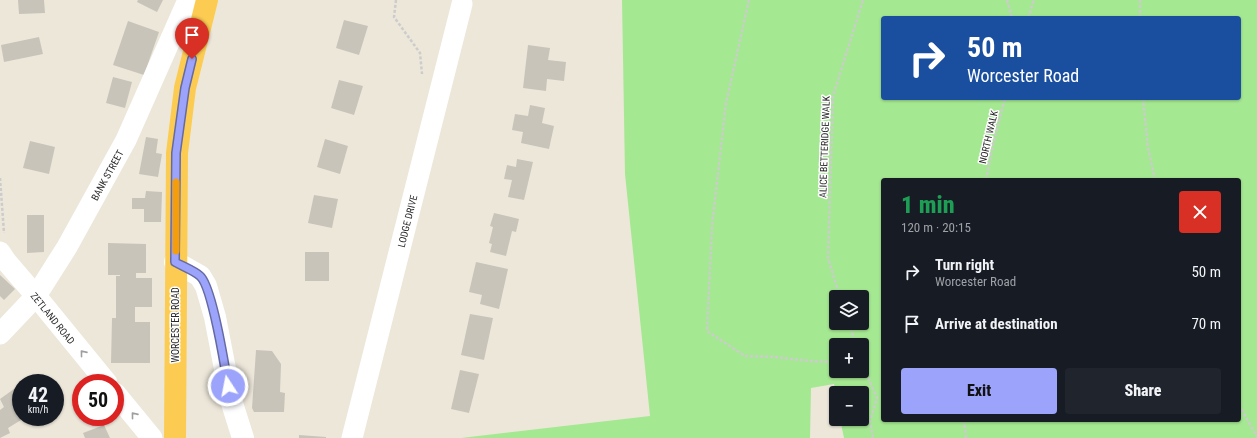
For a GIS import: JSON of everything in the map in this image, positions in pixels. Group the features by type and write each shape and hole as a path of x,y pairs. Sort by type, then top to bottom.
{"highway":[{"name":"WORCESTER ROAD","path":"175,438 176,153 185,88 207,0"}],"main road":[{"path":"175,262 200,276 206,286 215,317 231,400 243,438"}],"street":[{"name":"BANK STREET","path":"0,334 36,296 67,247 126,140 188,0"},
{"name":"LODGE DRIVE","path":"352,438 462,4"},
{"name":"ZETLAND ROAD","path":"3,257 100,374"},
{"path":"124,403 152,438"}],"path":[{"path":"396,0 394,17 420,53 422,75"},
{"path":"749,0 726,103 712,226 707,331 745,356 829,362"},
{"name":"ALICE BETTERIDGE WALK","path":"838,290 828,258 833,96 863,0"},
{"path":"1007,0 1011,16"},
{"path":"1029,16 1034,0"},
{"path":"1140,0 1140,16"},
{"name":"NORTH WALK","path":"986,178 1004,100"},
{"path":"1143,100 1148,148 1155,178"},
{"path":"0,178 3,257"},
{"path":"868,378 876,398 870,421 873,438"},
{"path":"1241,409 1257,437"},
{"path":"964,422 966,438"}],"green space":[{"path":"622,0 1257,0 1257,438 844,438 841,426 869,426 869,386 834,386 834,384 811,388 810,438 461,438 650,416 625,174"}],"building":[{"path":"18,0 44,0 45,13 19,14"},
{"path":"138,0 163,0 157,12 137,2"},
{"path":"344,20 368,26 359,55 336,48"},
{"path":"128,21 159,32 144,75 113,65"},
{"path":"39,37 43,54 4,62 1,45"},
{"path":"528,45 550,48 548,60 566,62 564,81 547,79 546,91 523,88"},
{"path":"113,77 132,82 125,108 106,103"},
{"path":"339,80 363,86 354,115 331,108"},
{"path":"530,105 545,108 542,123 554,126 549,149 521,143 523,132 512,130 515,114 528,116"},
{"path":"146,137 158,139 156,153 162,154 158,177 139,174"},
{"path":"325,139 348,146 340,174 317,167"},
{"path":"30,141 55,147 49,174 23,168"},
{"path":"517,159 533,162 524,200 508,197 512,180 504,179 507,165 516,167"},
{"path":"146,191 162,192 161,222 144,222 144,209 132,209 132,198 145,198"},
{"path":"314,195 338,199 332,228 308,223"},
{"path":"494,213 519,219 516,232 512,231 506,256 490,252 492,244 489,243 493,227 490,226"},
{"path":"27,215 44,215 44,252 27,253"},
{"path":"108,243 146,244 146,273 136,273 136,278 152,278 152,307 135,307 135,322 150,322 150,363 111,363 112,318 116,318 116,276 120,275 108,275"},
{"path":"305,252 329,252 329,281 305,281"},
{"path":"476,262 508,269 499,309 480,304 482,295 469,292"},
{"path":"0,275 15,289 4,300 0,296"},
{"path":"470,314 493,318 484,360 461,355"},
{"path":"256,350 272,351 281,364 280,392 285,393 284,412 254,412 252,408"},
{"path":"460,370 479,374 469,413 451,409"},
{"path":"12,390 12,426 8,428 10,433 0,438 0,410 4,407 0,399"},
{"path":"104,426 110,438 85,438 83,433"},
{"path":"299,435 326,437 326,438 299,438"}],"slow traffic":[{"path":"176,182 176,251"}],"route":[{"path":"192,59 185,88 176,153 175,262 200,276 206,286 215,317 228,386"}]}
